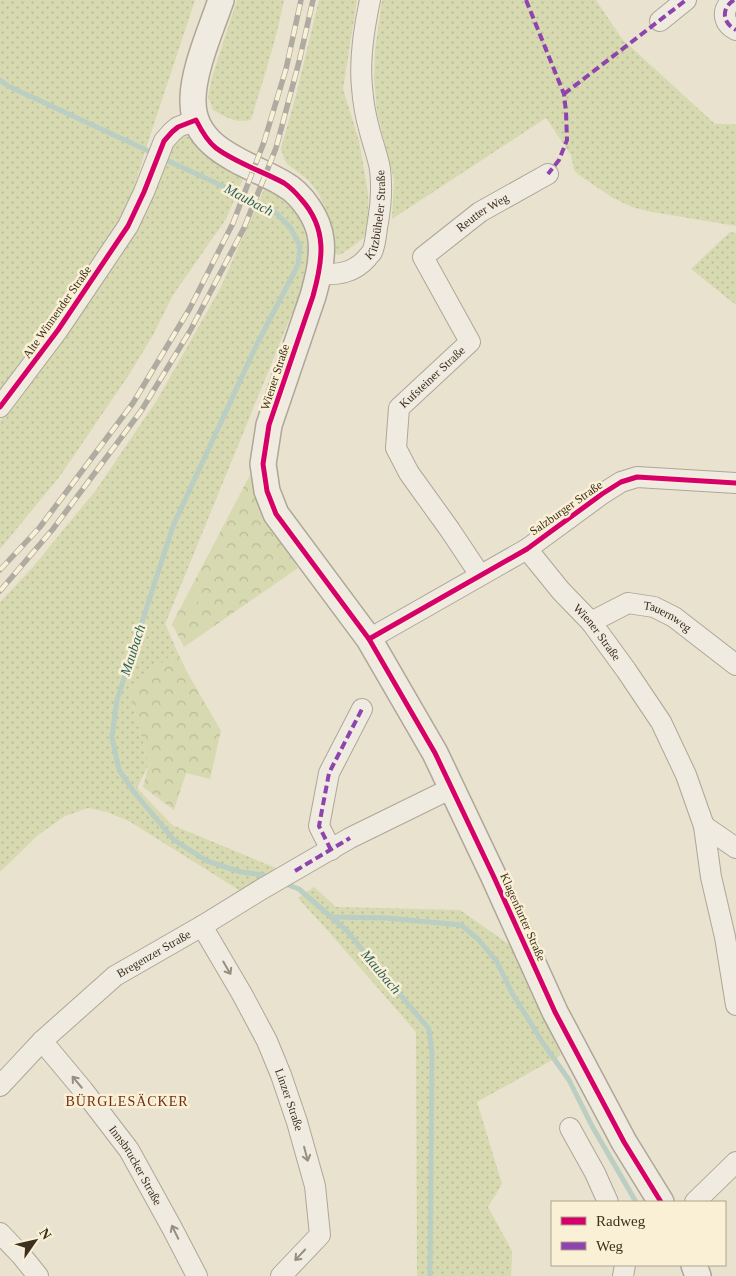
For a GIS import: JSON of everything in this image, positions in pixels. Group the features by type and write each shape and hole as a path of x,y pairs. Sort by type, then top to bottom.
{"street":[{"name":"Wiener Straße","path":"221,0 196,73 193,103 196,120 204,134 216,147 236,160 286,184 299,196 308,206 321,238 319,274 313,296 269,425 263,464 267,491 276,514 369,639"},
{"name":"Kitzbüheler Straße","path":"319,274 333,275 348,272 357,268 372,252 378,218 381,180 380,167 364,108 362,86 362,50 370,0"},
{"path":"660,20 686,0"},
{"path":"734,0 725,10 725,16 726,22 736,30"},
{"name":"Alte Winnender Straße","path":"0,407 58,330 128,226 164,141 178,127 196,120"},
{"name":"Reutter Weg","path":"423,257 480,212 548,174"},
{"name":"Kufsteiner Straße","path":"423,257 470,342 399,408 396,448 409,473 456,537 480,575"},
{"name":"Salzburger Straße","path":"527,549 621,482 637,477 736,483"},
{"name":"Wiener Straße","path":"527,549 591,622 626,670 661,722 686,775 704,826 711,877 725,937 736,1005"},
{"path":"369,639 527,549"},
{"name":"Tauernweg","path":"591,622 628,603 654,607 674,616 736,665"},
{"name":"Klagenfurter Straße","path":"369,639 435,753 555,1012 624,1142 660,1201"},
{"path":"331,850 319,826 329,773 362,709"},
{"name":"Bregenzer Straße","path":"0,1086 42,1041 115,976 350,838 452,788"},
{"path":"704,826 736,848"},
{"name":"Linzer Straße","path":"202,926 267,1041 297,1122 315,1186 320,1235 281,1276"},
{"name":"Innsbrucker Straße","path":"42,1041 83,1090 128,1150 197,1276"},
{"path":"570,1128 595,1173 608,1201"},
{"path":"696,1201 736,1162"},
{"path":"0,1234 38,1276"}],"green space":[{"path":"0,0 195,0 133,191 112,236 0,398"},
{"path":"237,0 284,0 251,120 245,121 231,119 213,110 208,97 212,77"},
{"path":"319,0 357,0 343,89 359,141 368,193 369,233 340,255 333,253 332,232 323,203 317,191 308,180 286,163 281,149"},
{"path":"382,0 596,0 622,39 715,124 736,124 736,226 647,211 632,207 613,198 574,170 571,155 546,118 392,219 394,180 377,112 374,79 375,50"},
{"path":"184,136 190,137 218,157 246,172 226,219 173,295 153,335 130,373 60,476 0,549 0,421 64,334 162,171 174,143"},
{"path":"265,187 289,205 304,229 308,253 304,284 165,624 177,651 129,689 149,764 137,788 172,825 278,869 242,892 129,821 107,812 88,808 65,816 38,835 0,872 0,602 33,567 96,490 157,400 220,289"},
{"path":"730,232 736,233 736,305 691,269"},
{"path":"250,475 264,516 298,568 184,647 172,624"},
{"path":"192,588 202,594 193,609 184,603"},
{"path":"177,651 221,731 210,779 186,773 174,810 143,787 149,764 129,689"},
{"path":"314,887 336,907 460,910 511,946 561,1055 477,1102 502,1184 488,1207 512,1251 511,1276 417,1276 416,1032 298,898"}],"waterway":[{"name":"Maubach","path":"0,80 8,86 155,154"},
{"name":"Maubach","path":"162,158 272,209 290,227 300,246 298,265 257,344 173,526 117,700 112,737 119,770 134,792 174,840 207,861 241,872 271,878"},
{"name":"Maubach","path":"283,883 299,889 346,930 429,1029 432,1054 430,1276"},
{"path":"332,917 386,918 461,925 478,939 497,962 512,993 569,1080 592,1126 635,1201"}],"railway":[{"path":"0,570 40,527 133,403 190,308 233,223 264,142 286,69 301,0"},
{"path":"0,591 53,529 141,411 190,331 244,228 276,148 313,0"}],"marked path":[{"path":"526,0 564,94 567,140 559,160 548,174"},
{"path":"564,94 686,0"},
{"path":"734,0 727,7 725,15 728,23 736,30"},
{"path":"331,850 319,826 329,773 362,709"},
{"path":"295,871 350,838"}],"cycle path":[{"path":"0,407 58,330 128,226 164,141 178,127 196,120 207,139 216,148 232,158 284,183 301,199 310,210 316,222 321,245 321,257 313,296 269,425 263,464 267,491 276,514 369,639 435,753 555,1012 624,1142 660,1201"},
{"path":"369,639 527,549 621,482 637,477 736,483"}],"district":[{"name":"BÜRGLESÄCKER","path":"127,1101"}]}
